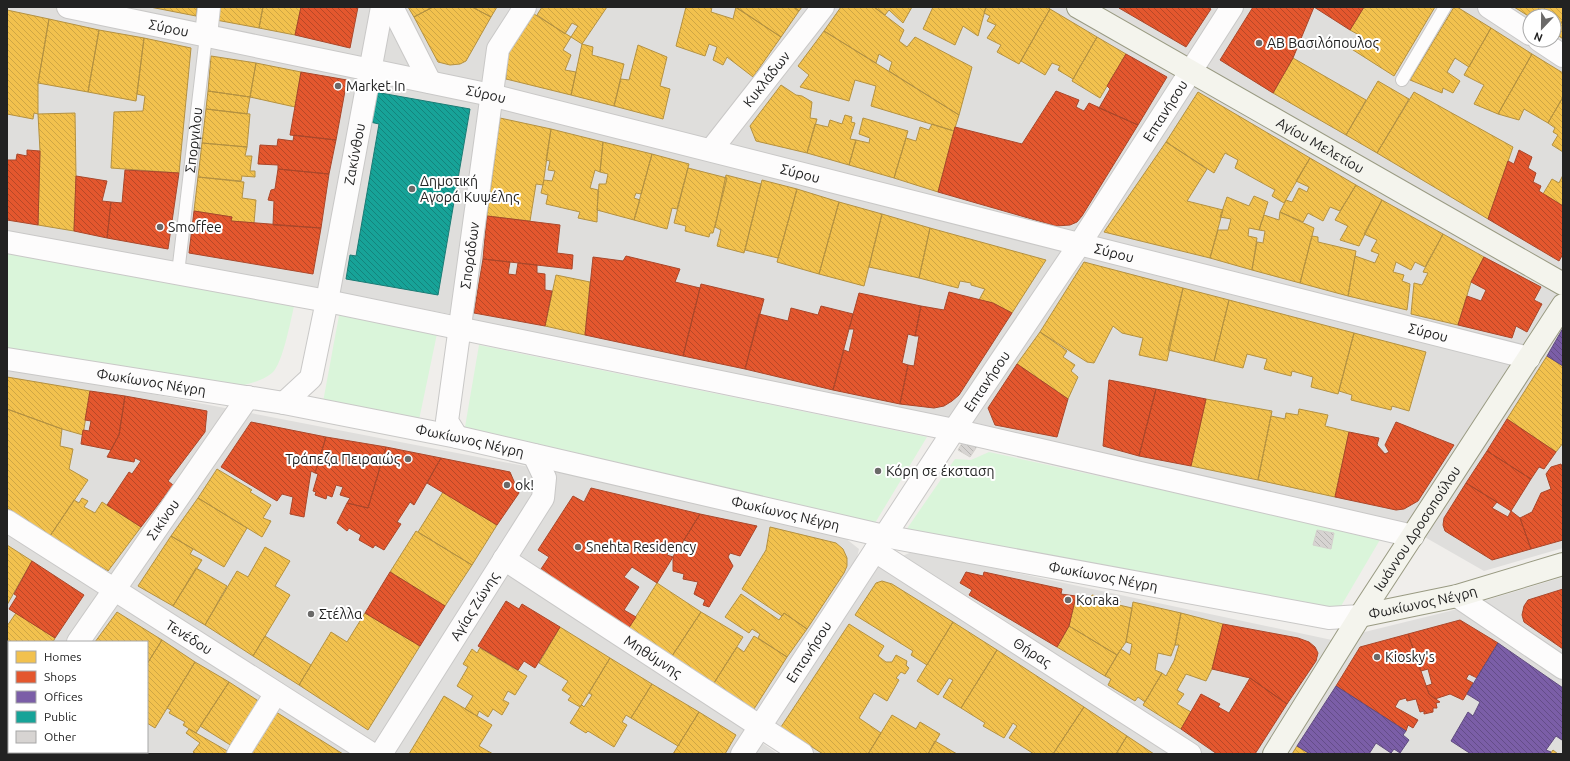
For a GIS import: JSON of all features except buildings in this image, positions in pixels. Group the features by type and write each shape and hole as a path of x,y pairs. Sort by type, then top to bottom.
{"street":[{"name":"Σύρου","path":"68,7 492,95 1529,358"},
{"name":"Σποργιλου","path":"206,36 209,7"},
{"name":"Ζακύνθου","path":"284,403 311,378 382,7"},
{"path":"392,7 430,82"},
{"name":"Σποράδων","path":"457,437 447,421 498,49 525,7"},
{"name":"Κυκλάδων","path":"711,150 823,7"},
{"name":"Αγίου Μελετίου","path":"1078,7 1563,284"},
{"name":"Επτανήσου","path":"742,754 954,430 1079,245 1232,7"},
{"path":"1492,8 1522,29"},
{"path":"1550,48 1563,56"},
{"path":"7,242 327,300 954,430 1413,536"},
{"name":"Ιωάννου Δροσοπούλου","path":"1274,754 1360,616 1563,305"},
{"name":"Φωκίωνος Νέγρη","path":"7,359 284,403 457,437 534,455 880,544 1329,618 1360,616 1458,596 1563,564"},
{"name":"Σικίνου","path":"79,641 248,397"},
{"name":"Αγίας Ζώνης","path":"381,754 543,498 545,478 534,455"},
{"name":"Τενέδου","path":"7,521 372,754"},
{"name":"Θήρας","path":"880,544 1190,754"},
{"name":"Μηθύμνης","path":"504,559 802,754"},
{"path":"1458,596 1563,668"},
{"path":"238,754 276,693"}],"lane":[{"path":"1402,80 1445,7"},
{"name":"Σποργιλου","path":"178,273 206,36"}],"shaded area":[{"path":"7,7 513,7 488,47 450,314 7,234"},
{"path":"532,7 1072,7 1563,291 1563,548 1484,571 1409,528 466,319 505,50"},
{"path":"1093,7 1225,7 1188,64"},
{"path":"1240,7 1563,7 1563,277 1200,69"},
{"path":"7,366 566,474 844,537 859,549 853,575 738,754 7,754"},
{"path":"914,551 1332,640 1450,611 1563,577 1563,754 806,754 770,730 879,566"},
{"path":"762,743 778,754 754,754"}],"green space":[{"path":"7,253 295,302 280,360 276,368 268,376 234,388 7,349"},
{"path":"340,310 438,329 419,420 323,402"},
{"path":"479,345 927,437 875,523 465,427"},
{"path":"989,452 1381,538 1334,618 904,533 955,459 971,460"}],"place":[{"name":"ΑΒ Βασιλόπουλος","path":"1259,43"},
{"name":"Market In","path":"338,86"},
{"name":"Δημοτική Αγορά Κυψέλης","path":"412,189"},
{"name":"Smoffee","path":"160,227"},
{"name":"Τράπεζα Πειραιώς","path":"408,459"},
{"name":"Κόρη σε έκσταση","path":"878,471"},
{"name":"ok!","path":"507,485"},
{"name":"Snehta Residency","path":"578,547"},
{"name":"Koraka","path":"1068,600"},
{"name":"Στέλλα","path":"311,614"},
{"name":"Kiosky's","path":"1377,657"}]}
